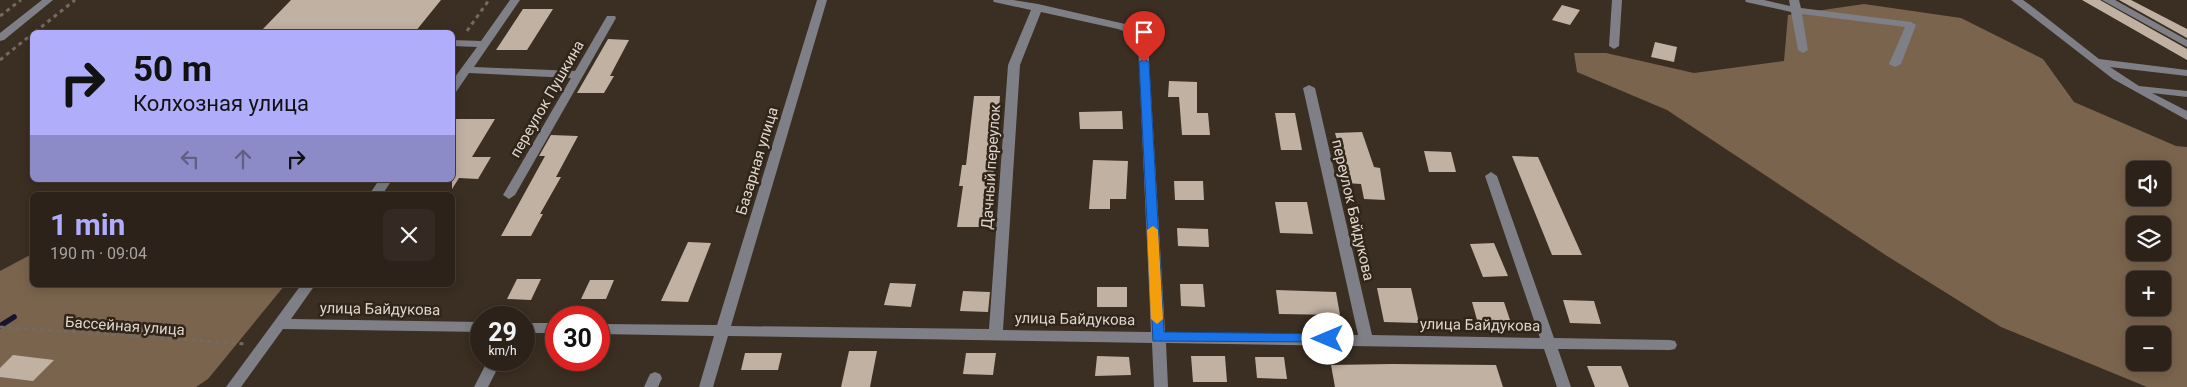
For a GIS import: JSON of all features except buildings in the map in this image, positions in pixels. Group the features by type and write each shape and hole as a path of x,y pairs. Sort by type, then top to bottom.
{"street":[{"path":"0,38 48,0"},
{"path":"455,86 515,0"},
{"name":"Базарная улица","path":"706,387 822,0"},
{"path":"998,0 1121,26 1136,32 1143,42 1161,387"},
{"path":"1614,46 1617,0"},
{"path":"1750,0 1794,5 1912,24 1895,64"},
{"path":"2016,0 2072,41 2095,61 2133,87 2187,116"},
{"path":"2107,0 2187,44"},
{"path":"1794,5 1803,50"},
{"name":"Дачный переулок","path":"996,333 1014,65 1038,7"},
{"name":"переулок Пушкина","path":"509,195 611,18"},
{"path":"455,43 485,44"},
{"path":"2095,61 2187,73"},
{"path":"467,70 579,74"},
{"path":"2133,87 2187,94"},
{"name":"переулок Байдукова","path":"1309,88 1366,339"},
{"path":"1491,176 1564,387"},
{"path":"233,387 307,287"},
{"name":"улица Байдукова","path":"279,324 470,327"},
{"name":"улица Байдукова","path":"610,329 996,333 1670,345"},
{"path":"481,387 489,371"}],"path":[{"path":"0,16 21,0"},
{"path":"38,30 75,0"},
{"path":"455,43 490,0"},
{"path":"0,60 30,36"},
{"name":"Бассейная улица","path":"0,327 248,344"}],"shaded area":[{"path":"1864,4 1961,18 2043,59 2074,102 2176,146 2187,147 2187,387 2147,387 2001,327 1887,256 1667,110 1577,72 1574,53 1606,53 1694,73 1784,61 1788,15"},
{"path":"30,255 30,287 283,287 208,379 196,387 0,387 0,271"}],"waterway":[{"path":"0,326 14,317"}],"slow traffic":[{"path":"1153,230 1157,319"}],"route":[{"path":"1144,62 1158,337 1328,339"}]}
